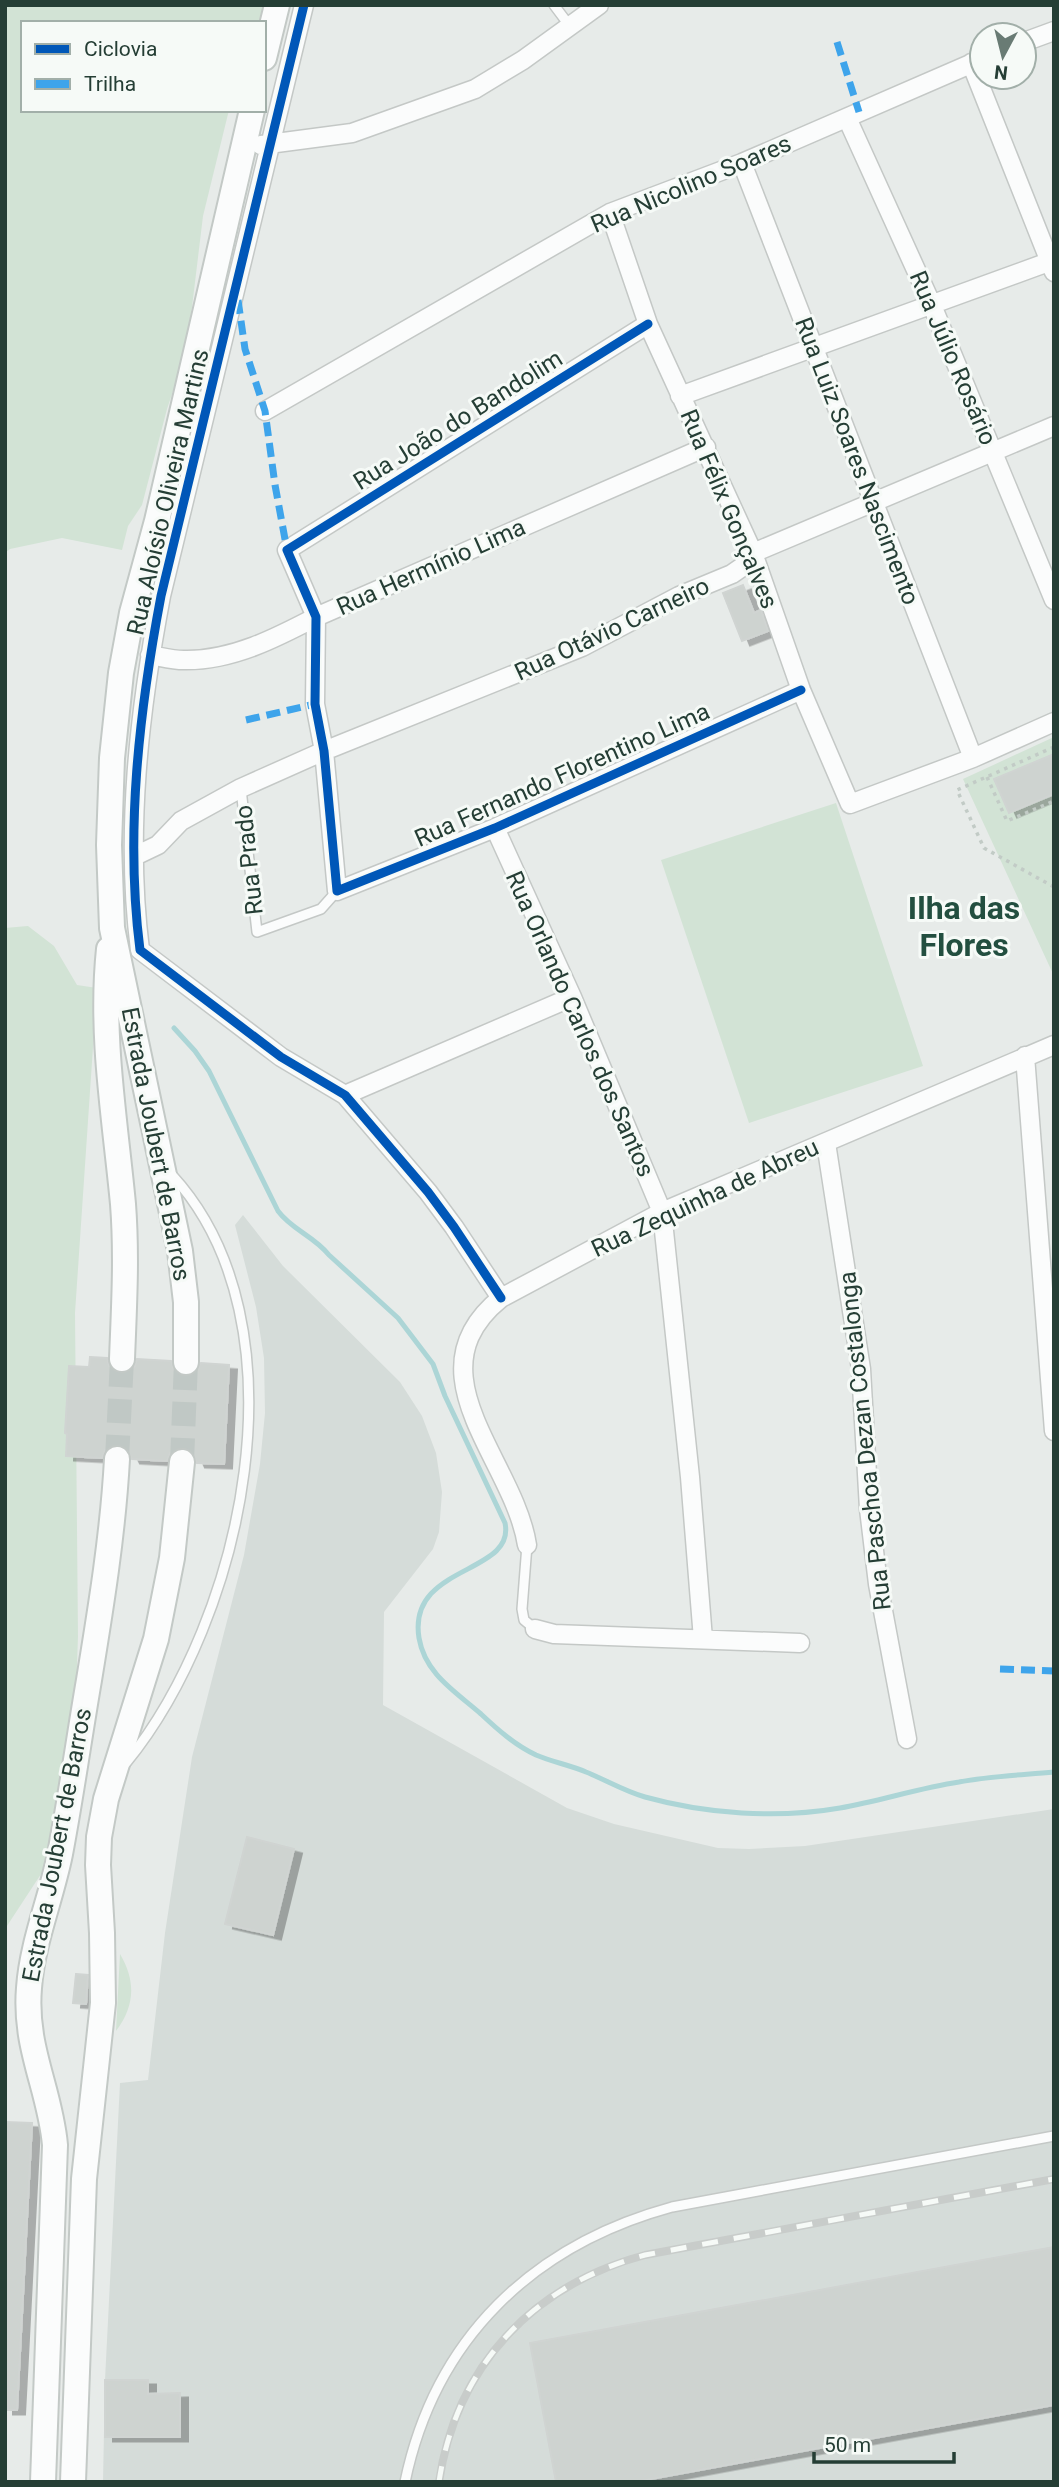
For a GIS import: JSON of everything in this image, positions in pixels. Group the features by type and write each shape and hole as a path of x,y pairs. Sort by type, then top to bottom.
{"main road":[{"path":"266,50 277,5"},
{"name":"Estrada Joubert de Barros","path":"122,1359 126,1276 124,1227 105,1024 112,928 109,802 121,673 132,613 157,521 252,112"},
{"name":"Estrada Joubert de Barros","path":"112,928 184,1276 186,1362"},
{"name":"Estrada Joubert de Barros","path":"43,2482 55,2145 50,2107 33,2055 28,2011 29,1990 33,1957 64,1830 108,1556 117,1459"},
{"name":"Estrada Joubert de Barros","path":"72,2482 84,2179 103,2003 98,1865 102,1818 159,1626 172,1558 182,1462"}],"street":[{"name":"Rua Aloísio Oliveira Martins","path":"304,5 161,596 150,655 139,740 135,856 140,950 281,1057 345,1095 428,1192 501,1298"},
{"path":"244,147 352,132 475,89 523,60 599,5"},
{"name":"Rua Nicolino Soares","path":"265,411 610,214 742,163 968,65"},
{"path":"680,396 931,303 1052,264 988,91"},
{"name":"Rua Júlio Rosário","path":"847,118 931,303 1054,600"},
{"name":"Rua Luiz Soares Nascimento","path":"742,163 973,758"},
{"name":"Rua Félix Gonçalves","path":"610,214 648,324 753,552 801,690 850,804 973,758"},
{"name":"Rua João do Bandolim","path":"316,617 287,550 648,324"},
{"name":"Rua Otávio Carneiro","path":"135,856 158,845 181,821 241,788 324,751 582,647 679,596 732,574 745,565 753,552 1054,425"},
{"name":"Rua Hermínio Lima","path":"150,655 187,660 224,655 267,643 316,617 706,447"},
{"path":"316,617 315,704 324,751 337,891"},
{"name":"Rua Fernando Florentino Lima","path":"337,891 495,828 801,690"},
{"path":"973,758 1054,722"},
{"name":"Rua Orlando Carlos dos Santos","path":"495,828 572,997 662,1212 691,1477 703,1639"},
{"path":"345,1095 572,997"},
{"name":"Rua Zequinha de Abreu","path":"527,1545 517,1506 479,1429 463,1381 465,1345 473,1326 483,1313 501,1298 662,1212 1054,1045"},
{"path":"1025,1056 1054,1431"},
{"name":"Rua Paschoa Dezan Costalonga","path":"827,1143 861,1369 869,1509 878,1584 907,1739"},
{"path":"535,1629 554,1634 800,1643"}],"lane":[{"path":"554,5 569,25"},
{"name":"Rua Prado","path":"241,788 257,932 321,909 337,891"},
{"path":"112,1781 134,1754 166,1705 191,1660 206,1623 219,1585 237,1514 246,1447 247,1374 243,1334 229,1271 208,1224 195,1203 162,1164"},
{"name":"Rua Zequinha de Abreu","path":"527,1545 522,1609 524,1620 535,1629"},
{"path":"405,2482 416,2439 432,2399 465,2344 507,2295 556,2256 584,2240 612,2226 672,2207 1054,2136"}],"path":[{"path":"1054,747 957,790 984,848 1054,887"},
{"path":"987,777 1007,821 1054,801"}],"shaded area":[{"path":"243,1215 283,1266 400,1382 422,1416 436,1453 442,1492 439,1532 433,1549 384,1612 383,1705 567,1808 614,1824 718,1848 805,1846 1054,1809 1054,2482 103,2482 105,2380 120,2083 148,2080 165,1933 192,1757 244,1555 260,1464 265,1413 264,1358 256,1307 235,1225"}],"green space":[{"path":"5,5 266,5 262,21 21,21 21,112 229,112 203,216 192,307 181,367 142,505 128,526 122,550 62,538 10,549 5,553"},
{"path":"1054,737 1054,976 963,779"},
{"path":"836,803 923,1066 749,1123 661,860"},
{"path":"28,926 54,946 77,985 97,988 75,1313 78,1636 76,1695 60,1845 5,1929 5,928"},
{"path":"120,1954 129,1974 131,1993 127,2012 116,2031"}],"building":[{"path":"743,585 754,613 761,610 768,631 742,641 723,593"},
{"path":"1054,754 1054,794 1009,813 994,779"},
{"path":"90,1357 107,1358 109,1366 121,1374 129,1372 137,1359 171,1361 174,1370 185,1377 194,1374 201,1363 229,1365 224,1464 197,1463 191,1450 183,1447 170,1453 167,1461 132,1459 126,1447 117,1444 105,1450 102,1458 66,1456 69,1366 89,1367"},
{"path":"247,1837 294,1849 273,1935 225,1924"},
{"path":"76,1974 88,1975 86,2004 73,2003"},
{"path":"5,2122 32,2123 17,2410 5,2410"},
{"path":"1054,2247 1054,2405 635,2482 556,2482 530,2343"},
{"path":"105,2380 148,2380 148,2394 180,2393 180,2437 105,2437"}],"waterway":[{"path":"174,1028 209,1071 278,1211 323,1248 398,1318 433,1364 445,1396 505,1523 504,1540 495,1553 444,1583 429,1596 420,1614 419,1638 422,1651 435,1672 500,1731 536,1755 580,1770 637,1795 668,1803 742,1813 816,1811 971,1780 1054,1772"}],"tunnel":[{"path":"117,1459 122,1359"},
{"path":"182,1462 186,1362"}],"railway":[{"path":"439,2482 448,2440 463,2402 482,2367 506,2336 535,2309 568,2287 605,2269 645,2255 1054,2179"}],"marked path":[{"path":"837,42 859,112"},
{"path":"238,300 245,349 265,411 287,550"},
{"path":"246,720 315,704"},
{"path":"1000,1669 1054,1671"}],"cycle path":[{"path":"304,5 161,596 153,640 141,728 134,817 140,950 281,1057 345,1095 428,1192 501,1298"},
{"path":"648,324 287,550 316,617 315,704 324,751 337,891 495,828 801,690"}],"district":[{"name":"Ilha das Flores","path":"964,926"}]}
